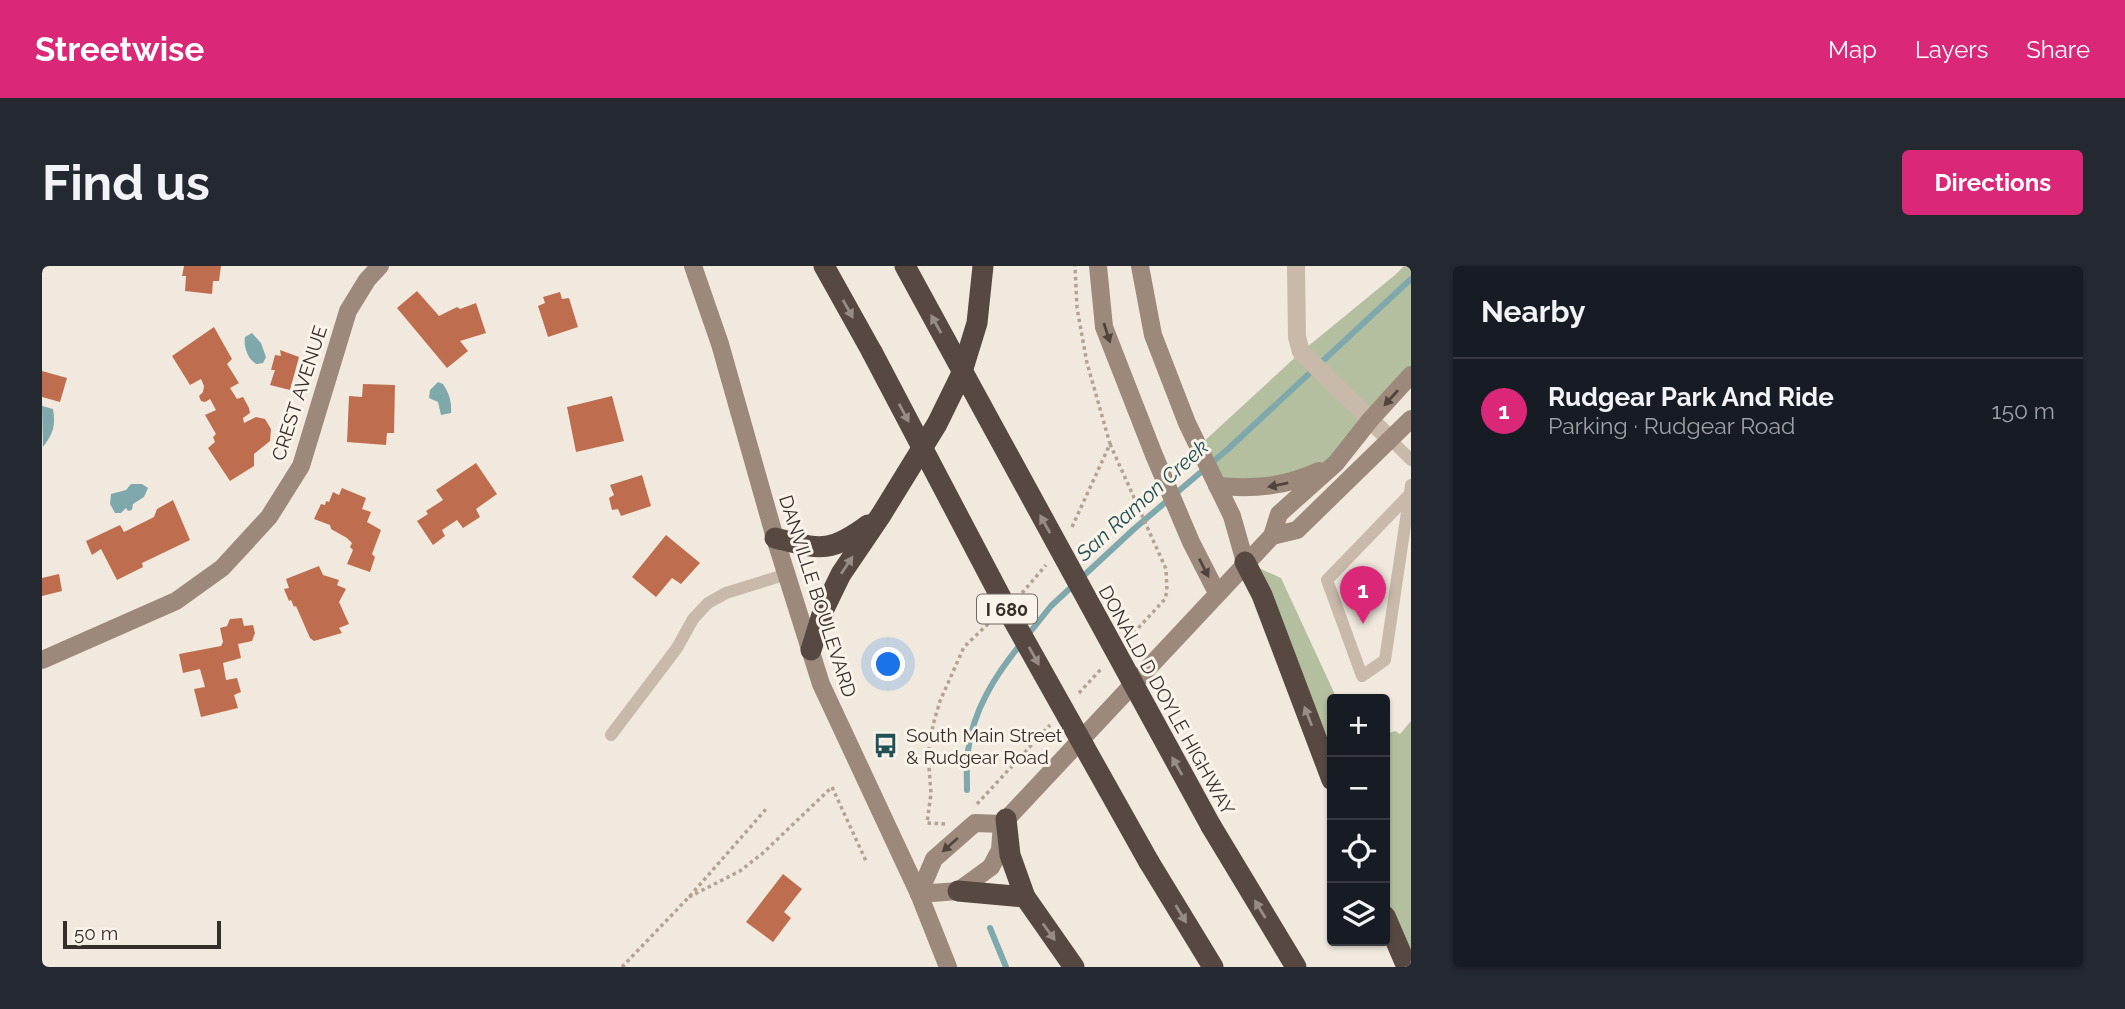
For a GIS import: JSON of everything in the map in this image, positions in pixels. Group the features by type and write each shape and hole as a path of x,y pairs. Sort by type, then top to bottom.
{"highway":[{"name":"I 680","path":"824,266 1007,609 1149,862 1213,967"},
{"name":"DONALD D DOYLE HIGHWAY","path":"905,266 1211,826 1296,967"},
{"path":"811,650 823,611 841,574 937,424 961,374 977,323 983,266"},
{"path":"775,538 809,547 827,547 845,542 881,515"},
{"path":"1245,562 1262,595 1327,767"},
{"path":"1004,821 1010,855 1025,897 1074,967"},
{"path":"958,891 1025,897"},
{"path":"1390,928 1407,967"}],"main road":[{"name":"CREST AVENUE","path":"42,660 176,601 222,568 269,517 300,466 348,311 367,280 380,266"},
{"name":"DANVILLE BOULEVARD","path":"693,266 720,344 775,538 821,684 919,894 948,967"},
{"path":"1098,266 1104,327 1154,455 1191,542 1217,593"},
{"path":"1140,266 1153,335 1188,423 1232,516 1245,562"},
{"path":"1004,821 975,822 934,859 919,894 958,891 991,867 1000,850 1004,821 1272,536 1279,514 1336,463 1411,375"},
{"path":"1272,536 1297,530 1411,419"},
{"path":"1217,486 1271,487 1308,476 1336,463"}],"street":[{"path":"1297,266 1297,337 1301,352 1391,440"}],"lane":[{"path":"1391,440 1411,460"},
{"path":"1410,490 1385,660 1362,676 1328,580 1410,490"},
{"path":"611,735 708,603 726,593 786,574"}],"path":[{"path":"1075,266 1077,308 1087,363 1110,444 1160,557"},
{"path":"1069,533 1110,444"},
{"path":"1017,598 1049,562"},
{"path":"927,823 932,793 928,755 940,701 964,647 999,614"},
{"path":"689,897 740,871 763,853 832,787 866,860"},
{"path":"622,967 689,897 767,808"}],"green space":[{"path":"1404,266 1411,266 1411,375 1336,463 1308,476 1217,486 1199,446 1301,352"},
{"path":"1245,562 1281,578 1335,694 1327,694 1327,767"},
{"path":"1411,721 1411,967 1390,926 1390,732 1395,731 1400,734"}],"water":[{"path":"252,333 261,343 266,357 263,363 257,364 251,360 247,352 245,337"},
{"path":"438,382 443,384 448,394 451,413 441,415 438,402 429,398 430,390"},
{"path":"42,406 53,409 54,420 51,433 43,447"},
{"path":"131,484 142,484 148,488 144,497 133,504 132,510 128,511 126,508 121,513 115,513 110,504 111,494 126,490"}],"building":[{"path":"184,266 221,266 219,281 213,281 212,294 185,291 186,276 182,276"},
{"path":"417,291 439,316 457,307 460,309 476,303 486,333 460,341 468,351 447,368 397,308"},
{"path":"560,292 562,299 569,298 578,327 548,337 538,306 545,303 543,297"},
{"path":"214,327 232,359 227,364 239,383 230,388 237,399 243,397 249,408 250,413 243,418 244,423 256,417 265,419 271,429 270,441 254,454 254,466 230,481 208,448 215,442 213,437 216,434 205,415 216,410 210,399 201,401 199,396 204,386 201,379 190,385 172,356"},
{"path":"280,350 299,357 290,390 270,385 275,370 271,370 275,355 281,356"},
{"path":"42,371 67,378 60,402 42,397"},
{"path":"363,384 395,385 394,433 387,433 386,445 347,442 349,396 362,397"},
{"path":"612,396 624,441 576,452 567,407"},
{"path":"476,463 497,494 476,509 480,517 463,528 457,520 442,530 445,536 433,545 417,521 428,514 426,511 443,500 436,490"},
{"path":"642,475 651,506 621,516 618,509 612,510 609,498 614,495 610,485"},
{"path":"342,488 366,498 362,509 371,512 367,522 381,530 372,554 375,557 370,572 347,564 353,550 350,547 352,543 331,529 330,525 314,519 321,504 329,502 333,492 339,495"},
{"path":"173,500 190,540 142,563 143,567 117,580 101,549 92,555 86,541 120,525 124,532 154,517 157,509"},
{"path":"666,535 700,563 681,584 672,578 656,597 632,577"},
{"path":"319,566 323,575 339,580 337,585 346,589 339,602 349,624 339,628 342,633 314,641 284,589 289,588 286,579"},
{"path":"59,574 62,591 42,596 42,578"},
{"path":"242,618 244,626 253,625 255,633 252,641 238,644 241,658 223,663 226,680 237,678 241,692 234,695 238,708 201,717 194,689 205,687 200,669 183,673 179,654 221,646 223,642 220,628 227,626 230,619"},
{"path":"783,874 802,889 784,912 791,918 773,942 746,922"}],"waterway":[{"name":"San Ramon Creek","path":"1027,636 1051,606 1134,529 1228,449 1411,279"},
{"name":"San Ramon Creek","path":"967,790 967,756 980,708 994,681 1020,645"},
{"name":"San Ramon Creek","path":"990,928 1006,967"}],"place":[{"name":"Rudgear Park And Ride","path":"1363,624"},
{"name":"South Main Street & Rudgear Road","path":"886,746"}]}
